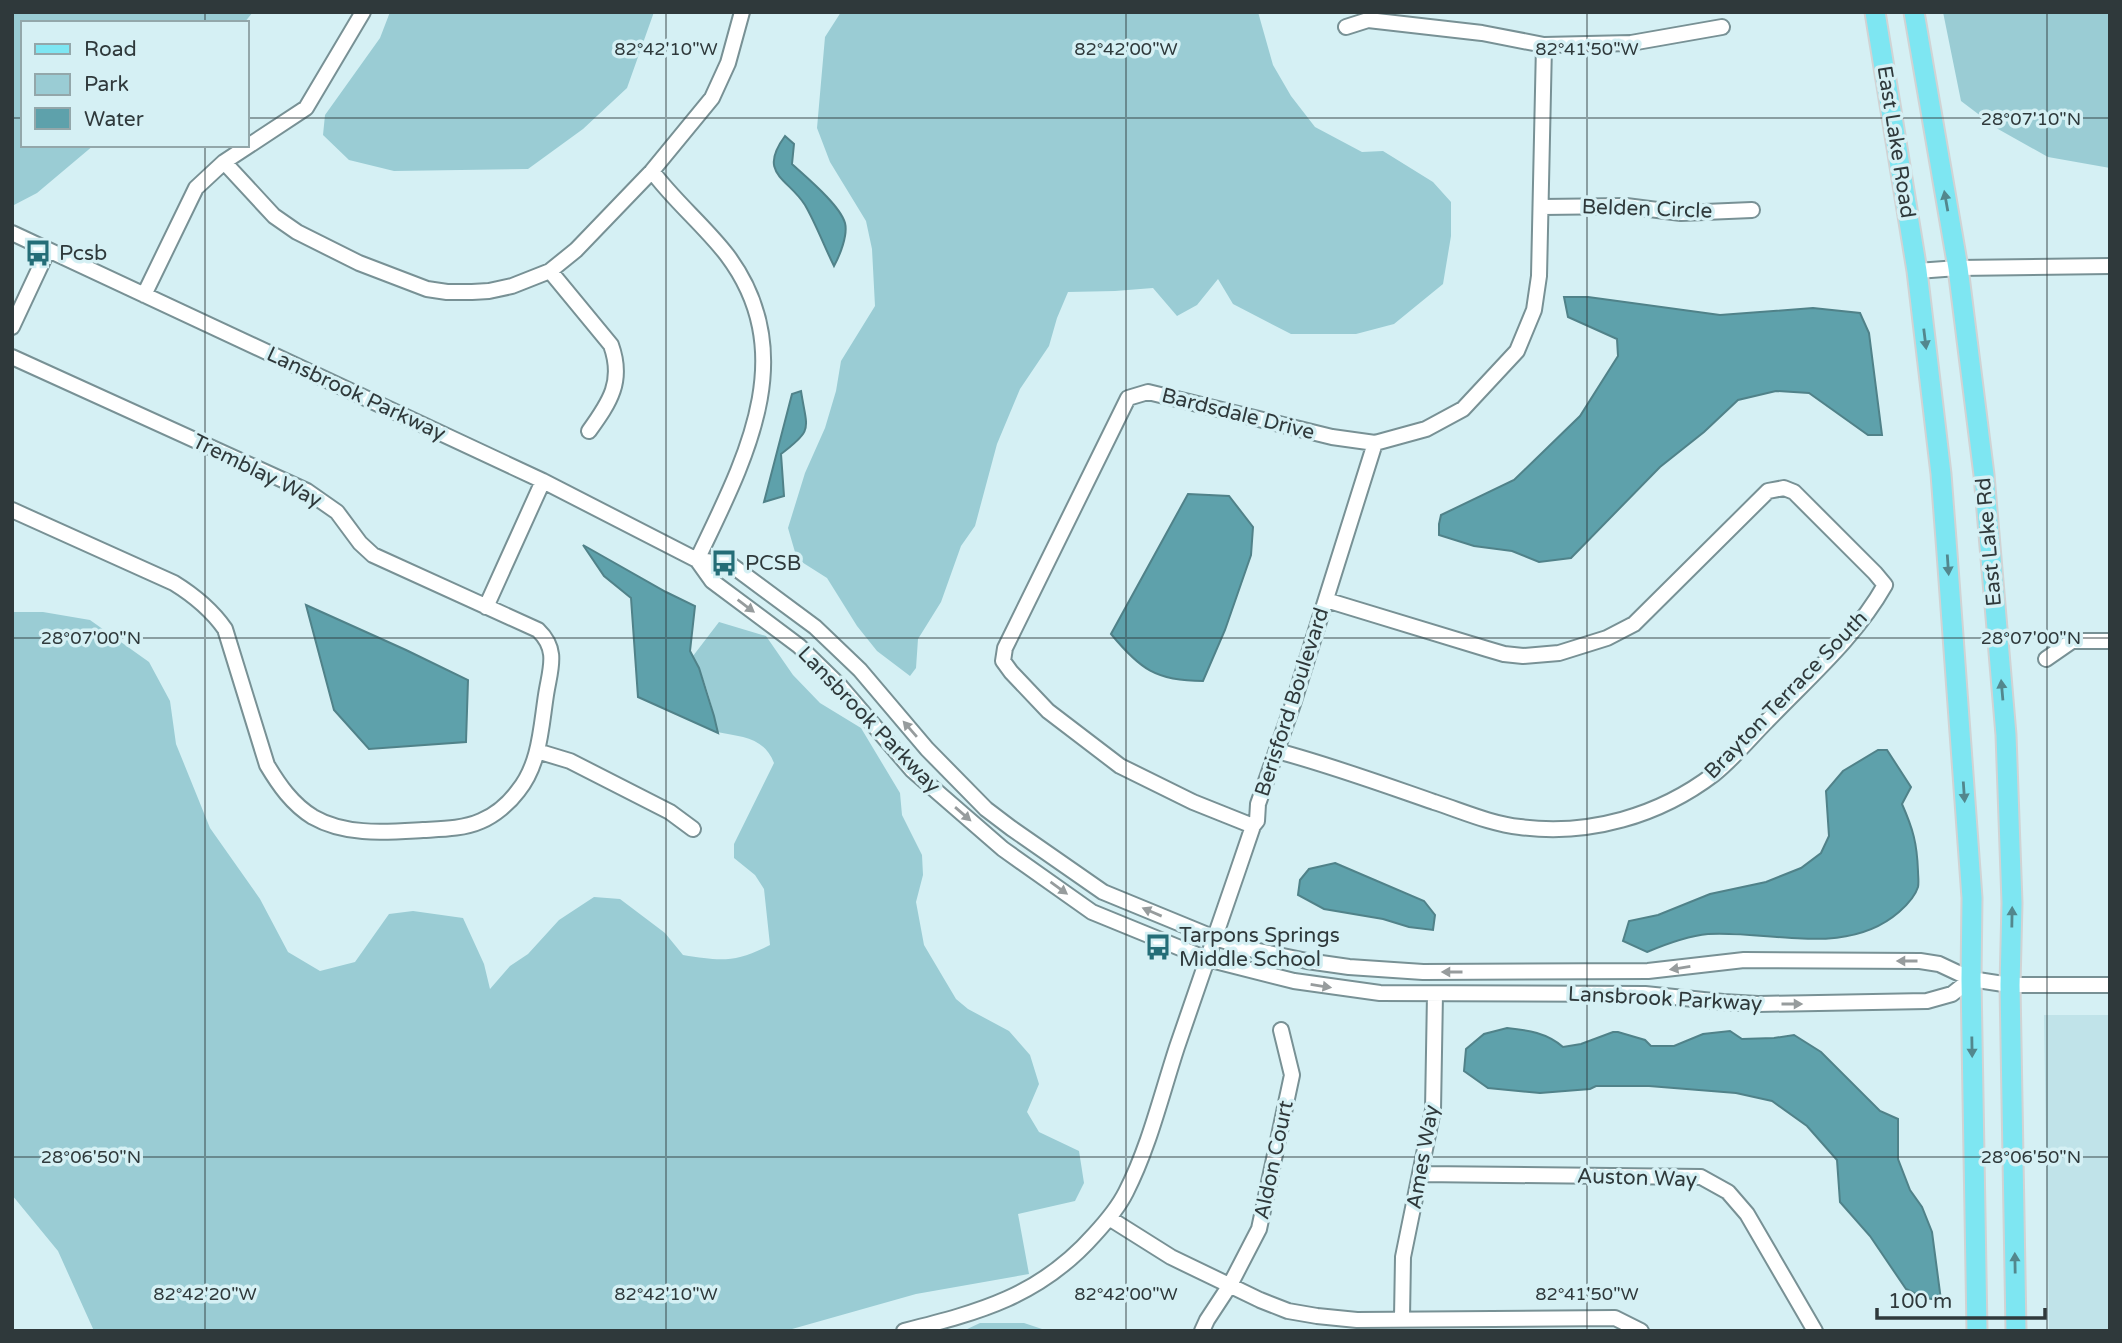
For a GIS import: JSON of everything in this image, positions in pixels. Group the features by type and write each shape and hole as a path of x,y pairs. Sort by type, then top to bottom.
{"main road":[{"name":"East Lake Road","path":"1875,12 1917,271"},
{"name":"East Lake Road","path":"1914,12 1958,268"},
{"name":"East Lake Rd","path":"1958,268 1984,475 2006,735 2012,902 2010,985 2016,1331"},
{"name":"East Lake Rd","path":"1917,271 1941,474 1972,898 1971,979"},
{"path":"1971,979 1977,1331"}],"street":[{"path":"248,146 306,108 363,12"},
{"path":"224,162 274,216 286,225 359,263 427,289 481,292 512,286 550,271 576,250 652,171 712,98 728,63 742,12"},
{"path":"1346,27 1368,20 1482,33 1544,45 1631,43 1722,27"},
{"name":"Bardsdale Drive","path":"1253,826 1193,802 1120,766 1048,711 1003,661 1005,648 1128,398 1148,391 1332,437 1375,443 1426,429 1463,408 1517,351 1534,310 1539,276 1544,45"},
{"path":"144,295 196,188 224,162 247,147"},
{"path":"652,171 727,255 749,295 763,351 762,386 756,424 739,472 697,560"},
{"name":"Belden Circle","path":"1542,207 1626,206 1681,213 1752,210"},
{"name":"Lansbrook Parkway","path":"12,233 543,481 697,560 730,564 815,628 860,670 927,749 986,809 1103,892 1215,939 1307,961 1389,971 1648,971 1744,960 1920,961 1939,964 1971,979 1952,994 1927,1001 1758,1004 1645,994 1380,993 1322,986 1266,975 1207,959 1092,912 1003,849 912,770 841,687 799,646 712,581 697,560"},
{"path":"12,327 48,250"},
{"path":"1917,271 2110,266"},
{"path":"550,271 611,345 615,356 618,371 614,385 604,410 589,431"},
{"name":"Tremblay Way","path":"12,357 307,491 337,512 360,543 373,555 538,630 551,646 552,662 537,751 528,778 517,793 497,811 480,822 454,828 384,832 345,828 313,816 292,800 267,765 229,639 213,613 197,597 174,583 12,510"},
{"name":"Berisford Boulevard","path":"904,1331 978,1311 1023,1292 1062,1267 1081,1250 1125,1195 1253,826 1257,821 1258,804 1375,443"},
{"path":"486,607 543,481"},
{"name":"Brayton Terrace South","path":"1277,751 1315,761 1479,817 1518,827 1549,830 1601,826 1671,802 1715,773 1847,639 1885,585 1794,492 1784,488 1768,491 1634,624 1607,638 1559,653 1504,654 1326,600"},
{"path":"2046,659 2072,641 2110,641"},
{"path":"537,751 570,761 670,812 693,830"},
{"path":"1971,979 2010,985 2110,985"},
{"name":"Ames Way","path":"1402,1318 1403,1256 1433,1111 1435,994"},
{"name":"Aldon Court","path":"1202,1331 1259,1229 1292,1075 1281,1030"},
{"name":"Auston Way","path":"1421,1174 1701,1177 1728,1192 1747,1213 1815,1331"},
{"path":"1109,1218 1205,1275 1288,1311 1357,1320 1615,1318 1641,1331"}],"shaded area":[{"path":"2044,1015 2110,1015 2110,1331 2049,1331"}],"green space":[{"path":"12,12 253,12 246,21 21,21 21,147 92,147 37,193 14,205"},
{"path":"390,12 654,12 627,88 583,129 528,169 394,171 349,160 323,135 325,115 380,38"},
{"path":"841,12 1258,12 1273,65 1291,96 1315,127 1362,152 1383,151 1433,182 1451,202 1451,236 1443,284 1394,324 1356,334 1291,334 1233,304 1218,279 1197,305 1177,316 1153,288 1068,292 1049,346 1020,389 997,444 975,526 961,546 941,602 918,639 916,668 910,676 877,651 857,626 827,578 797,559 788,528 805,473 825,428 836,391 841,361 875,306 872,249 866,221 830,162 817,128 825,37"},
{"path":"1943,12 2110,12 2110,168 2048,157 1998,129 1961,101"},
{"path":"12,612 43,612 90,620 149,662 170,701 176,744 210,828 260,899 288,952 320,971 355,962 389,914 413,911 463,918 484,964 490,989 510,966 528,954 559,920 594,897 620,899 665,933 683,955 737,958 770,945 764,889 755,875 734,858 734,844 774,763 770,754 758,743 717,732 708,693 693,656 719,622 766,636 793,675 820,703 861,728 900,793 902,815 922,855 923,875 916,902 924,945 956,999 968,1009 1009,1031 1030,1055 1039,1084 1027,1112 1039,1132 1079,1151 1084,1183 1075,1201 1018,1214 1029,1274 916,1294 785,1331 94,1331 58,1251 12,1195"},
{"path":"980,1323 1024,1323 1048,1331 963,1331"}],"water":[{"path":"785,136 794,144 792,164 830,200 845,223 841,251 834,266 805,205 778,175 774,159"},
{"path":"1564,297 1588,297 1720,315 1813,308 1860,313 1869,333 1882,435 1868,435 1809,393 1776,391 1738,400 1704,432 1660,467 1571,558 1539,562 1512,551 1474,546 1439,535 1441,515 1514,480 1580,416 1618,356 1617,339 1568,317"},
{"path":"801,391 806,428 799,439 781,454 784,496 764,502 792,394"},
{"path":"1188,494 1229,496 1253,527 1251,555 1225,630 1203,681 1173,679 1150,671 1131,656 1111,634"},
{"path":"583,545 695,606 690,651 699,668 718,733 638,697 631,598 604,576"},
{"path":"306,605 468,680 466,742 369,749 334,710"},
{"path":"1878,750 1887,750 1911,787 1902,804 1915,844 1918,885 1913,897 1899,912 1878,926 1856,934 1832,938 1708,934 1684,938 1647,952 1623,941 1629,921 1658,915 1710,894 1766,882 1801,868 1821,853 1829,836 1826,791 1843,771"},
{"path":"1335,863 1424,901 1435,915 1433,930 1324,909 1298,895 1300,880 1309,869"},
{"path":"1507,1028 1537,1033 1563,1047 1581,1044 1613,1032 1645,1040 1651,1046 1674,1046 1703,1034 1730,1031 1742,1039 1794,1035 1821,1052 1880,1111 1898,1119 1898,1159 1910,1190 1922,1207 1932,1232 1941,1300 1924,1298 1906,1289 1870,1236 1840,1202 1837,1160 1807,1126 1772,1101 1736,1093 1649,1086 1596,1086 1590,1089 1540,1093 1488,1088 1464,1071 1466,1049 1484,1034"}],"place":[{"name":"Pcsb","path":"38,253"},
{"name":"PCSB","path":"724,563"},
{"name":"Tarpons Springs Middle School","path":"1158,947"}]}
